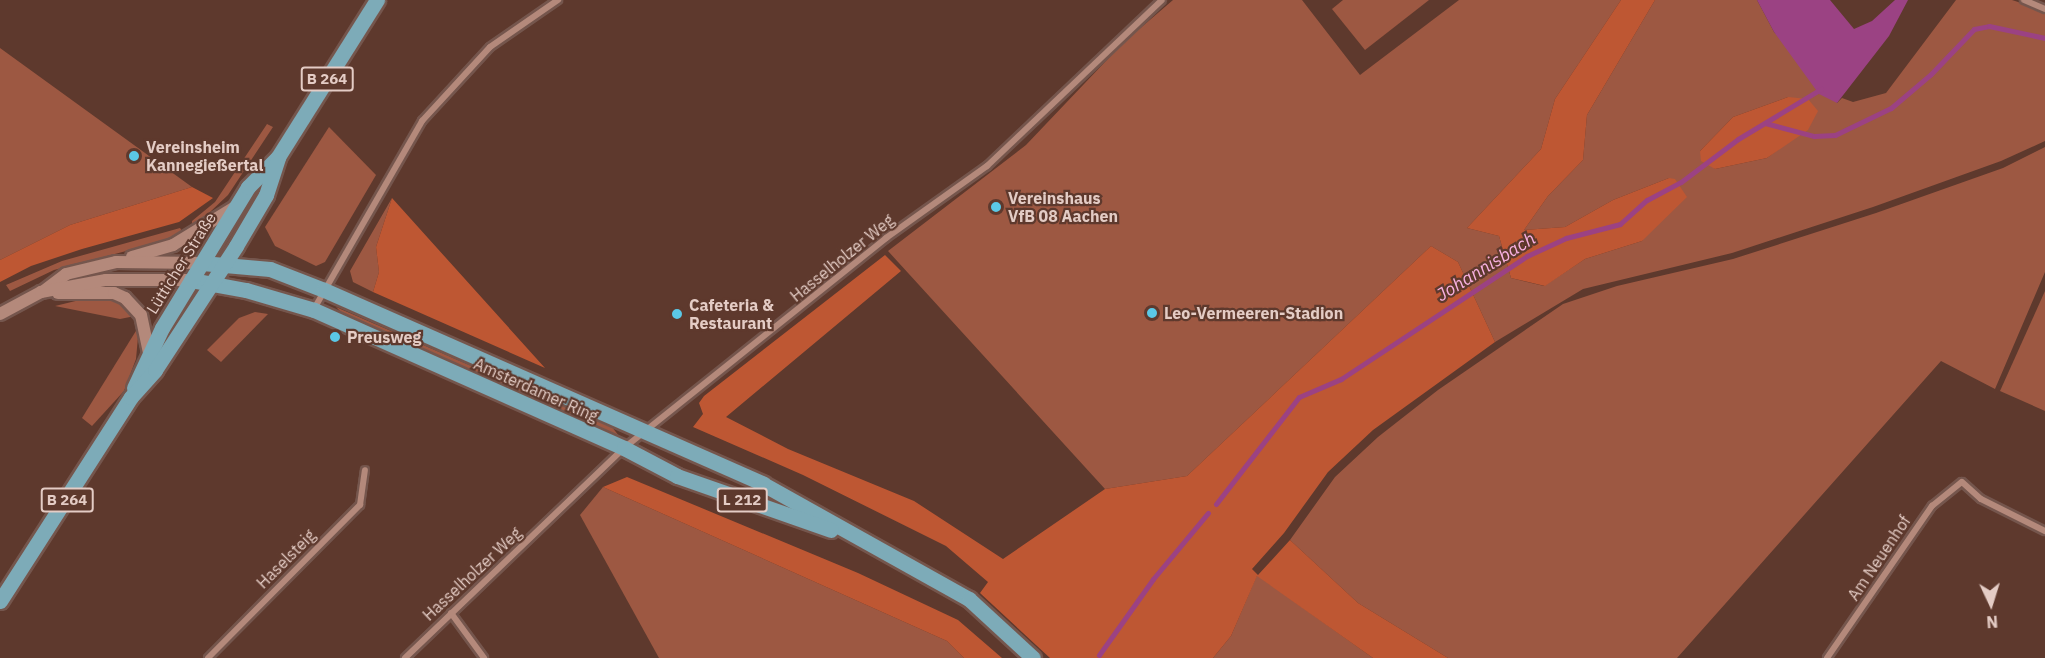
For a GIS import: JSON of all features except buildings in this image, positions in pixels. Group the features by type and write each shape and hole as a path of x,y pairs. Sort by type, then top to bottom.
{"main road":[{"name":"Lütticher Straße","path":"131,397 149,352 248,187 278,157 377,0"},
{"name":"Lütticher Straße","path":"0,601 131,397 155,370 224,265 266,195 278,157"},
{"path":"0,314 44,292 66,274 173,245 238,205"},
{"path":"116,262 202,263"},
{"name":"Amsterdamer Ring","path":"202,263 270,269 324,290 763,484 969,599 1033,658"},
{"path":"44,292 106,280 191,280"},
{"name":"Amsterdamer Ring","path":"191,280 246,290 314,310 624,448 677,476 864,541"},
{"path":"44,292 71,295 114,293 125,298 141,315 149,352"}],"street":[{"path":"314,310 422,121 490,47 558,0"},
{"name":"Hasselholzer Weg","path":"405,658 624,448 886,238 987,166 1162,0"},
{"path":"2024,0 2045,9"},
{"name":"Haselsteig","path":"208,658 360,505 364,470"},
{"name":"Am Neuenhof","path":"1827,658 1932,506 1962,482 1981,499 2045,531"},
{"path":"451,613 484,658"}],"shaded area":[{"path":"1173,0 1302,0 1360,75 1459,0 1621,0 1555,99 1541,149 1467,228 1499,236 1511,278 1544,286 1585,259 1642,241 1669,178 1613,200 1565,227 1524,230 1548,196 1583,160 1587,115 1655,0 1757,0 1774,32 1837,103 1842,98 1853,102 1886,93 1956,0 2012,0 2045,11 2045,141 2001,161 1873,207 1732,253 1583,289 1495,342 1458,262 1431,246 1187,476 1105,489 888,251 1026,145 1123,43","holes":["1788,97 1785,144 1767,158 1715,169 1700,151 1733,117"]},
{"path":"1343,0 1429,0 1365,50 1332,9"},
{"path":"1621,0 1655,0 1587,115 1583,160 1548,196 1524,230 1565,227 1613,200 1669,178 1675,179 1687,197 1642,241 1585,259 1545,286 1511,278 1499,236 1467,228 1541,149 1555,99"},
{"path":"1757,0 1830,0 1854,29 1872,21 1895,0 1908,0 1889,36 1837,103 1819,94 1774,32"},
{"path":"0,48 192,187 70,225 0,260"},
{"path":"1788,97 1808,99 1818,111 1808,130 1767,158 1715,169 1701,161 1700,151 1733,117"},
{"path":"267,124 273,127 228,195 192,229 192,221 215,202"},
{"path":"329,127 376,175 325,262 316,266 275,246 265,227"},
{"path":"2045,147 2045,272 1995,389 1941,361 1677,658 1448,658 1358,603 1290,540 1335,477 1378,437 1438,390 1563,304 1617,286 1733,259 1876,213 2003,168"},
{"path":"192,187 213,198 179,222 31,266 0,282 0,260 70,225"},
{"path":"392,198 376,247 379,272 373,292 353,282 350,271"},
{"path":"392,198 545,368 373,292 379,272 376,247"},
{"path":"180,228 184,234 168,240 54,270 10,291 6,285 62,261"},
{"path":"1431,246 1458,262 1495,342 1373,430 1328,472 1284,533 1252,569 1258,575 1290,540 1358,603 1448,658 1373,658 1257,576 1231,636 1213,658 1050,658 980,593 988,582 946,546 803,475 693,427 703,414 699,403 704,396 885,255 901,271 726,417 788,449 914,501 1003,559 1105,489 1187,476"},
{"path":"2045,291 2045,411 2000,391"},
{"path":"92,297 113,299 135,316 120,319 55,306"},
{"path":"336,307 612,427 619,436 341,312"},
{"path":"255,312 268,314 221,362 207,350 239,318"},
{"path":"139,326 136,359 124,391 92,426 82,418"},
{"path":"627,477 858,573 958,620 1002,658 964,658 947,641 603,487"},
{"path":"603,487 947,641 964,658 659,658 580,515"},
{"path":"1257,575 1373,658 1213,658 1231,636"}],"waterway":[{"path":"1765,123 1814,136 1835,135 1891,108 1931,74 1974,29 1989,26 2045,38"},
{"name":"Johannisbach","path":"1216,504 1299,397 1341,379 1527,256 1566,238 1620,224 1647,200 1681,182 1738,139 1821,89"},
{"name":"Johannisbach","path":"1099,655 1153,579 1208,513"}],"place":[{"name":"Vereinsheim Kannegießertal","path":"134,156"},
{"name":"Vereinshaus VfB 08 Aachen","path":"996,207"},
{"name":"Leo-Vermeeren-Stadion","path":"1152,313"},
{"name":"Cafeteria & Restaurant","path":"677,314"},
{"name":"Preusweg","path":"335,337"}]}
